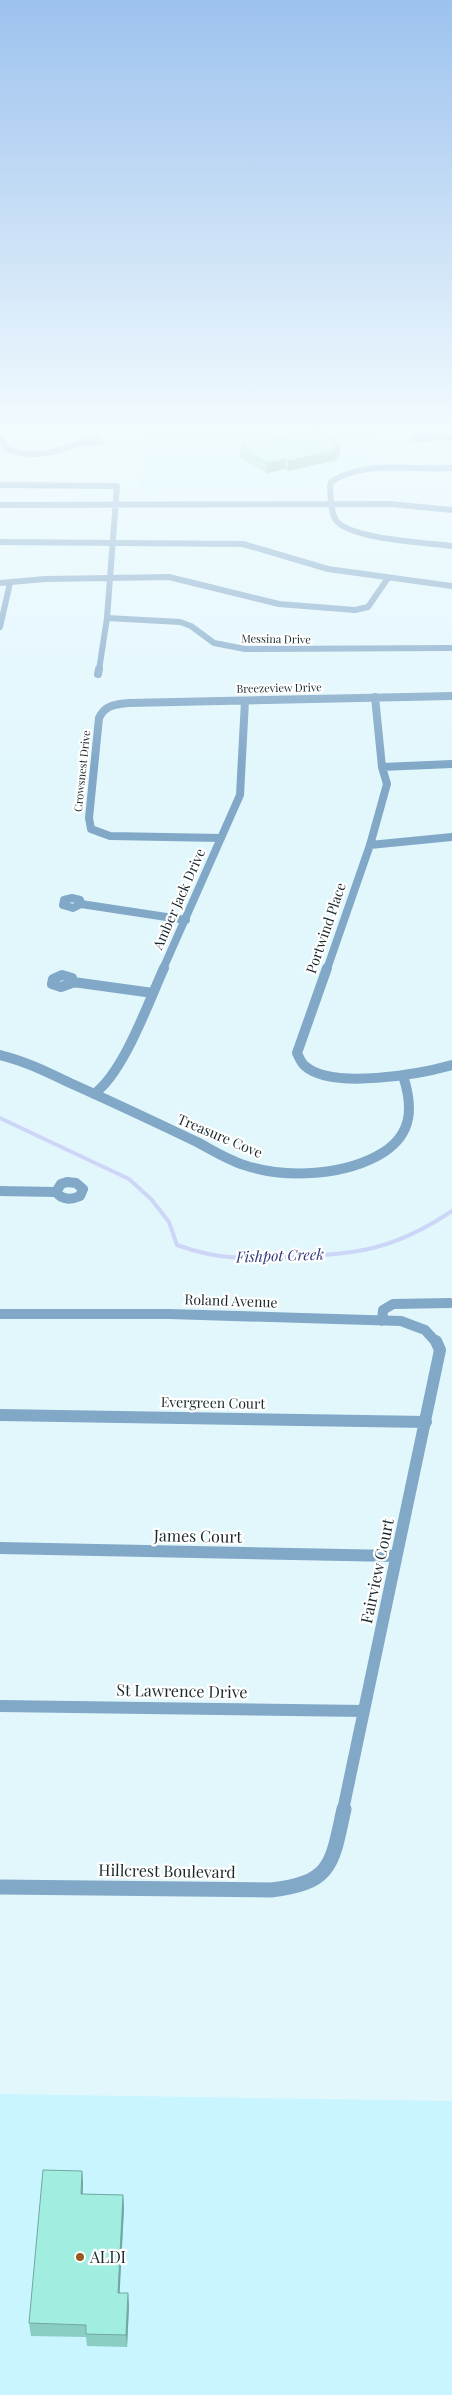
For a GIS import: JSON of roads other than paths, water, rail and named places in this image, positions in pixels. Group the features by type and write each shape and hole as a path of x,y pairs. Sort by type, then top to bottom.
{"street":[{"path":"98,674 107,618 113,543"},
{"path":"163,543 243,544 309,565 452,586"},
{"path":"426,543 452,546"},
{"path":"0,583 45,579 176,578 279,604 319,609 356,610 368,607 388,578"},
{"path":"0,627 10,583"},
{"name":"Messina Drive","path":"107,618 174,620 191,626 214,643 245,649 452,648"},
{"name":"Breezeview Drive","path":"107,708 129,703 452,696"},
{"name":"Portwind Place","path":"375,697 382,767 387,784 370,845 297,1053 304,1065 322,1073 368,1079 424,1073 452,1065"},
{"name":"Amber Jack Drive","path":"94,1094 106,1085 117,1069 186,920 241,789 245,701"},
{"name":"Crowsnest Drive","path":"107,708 102,711 99,718 89,818 91,829 110,836 221,838"},
{"path":"382,767 452,764"},
{"path":"370,845 452,838"},
{"path":"81,904 186,920"},
{"path":"73,982 152,993"},
{"name":"Treasure Cove","path":"0,1055 17,1059 244,1165 282,1172 313,1173 352,1166 383,1153 395,1144 405,1131 409,1119 410,1100 404,1076"},
{"path":"0,1191 56,1192"},
{"path":"382,1321 382,1312 385,1306 393,1304 450,1303"},
{"name":"Roland Avenue","path":"0,1314 169,1314 382,1321"},
{"name":"Fairview Court","path":"328,1868 336,1846 439,1359 437,1341 422,1328 411,1324 382,1321"},
{"name":"Evergreen Court","path":"0,1415 426,1422"},
{"name":"James Court","path":"0,1548 396,1556"},
{"name":"St Lawrence Drive","path":"0,1706 364,1711"},
{"name":"Hillcrest Boulevard","path":"0,1887 271,1890 307,1883 328,1868"}],"waterway":[{"name":"Fishpot Creek","path":"0,1118 129,1179 151,1199 169,1222 177,1245 210,1254 240,1258 271,1258 362,1250 408,1236 452,1211"}],"place":[{"name":"ALDI","path":"80,2257"}]}
